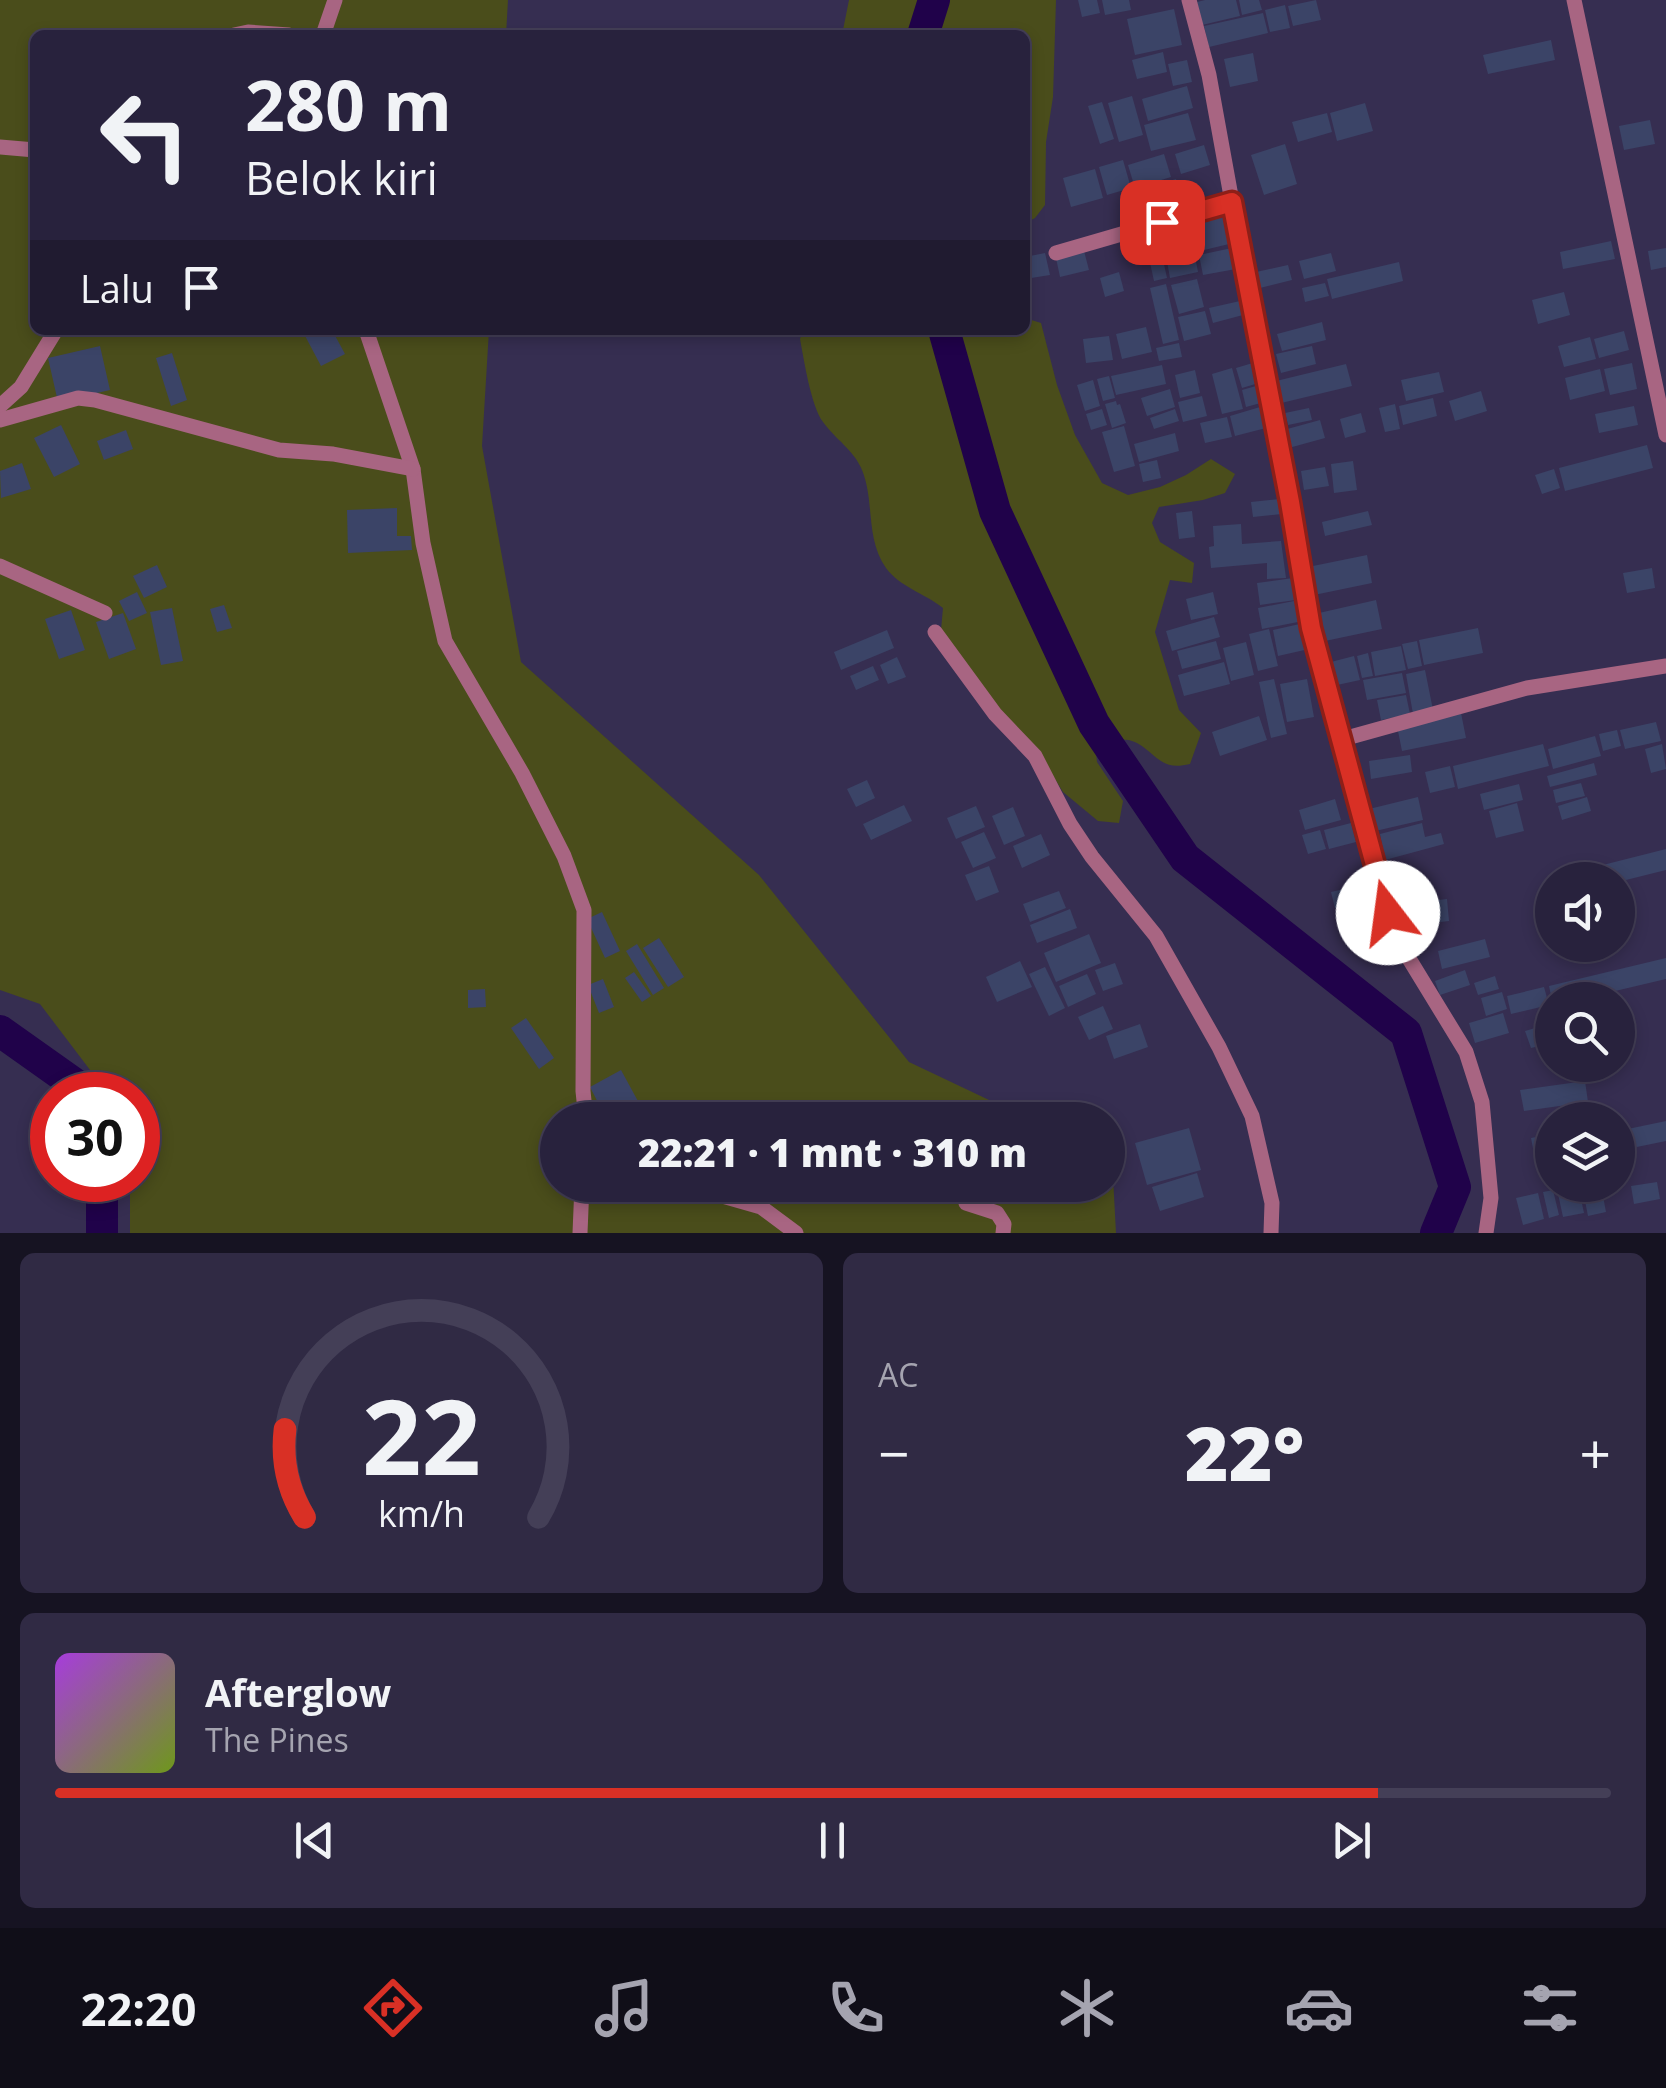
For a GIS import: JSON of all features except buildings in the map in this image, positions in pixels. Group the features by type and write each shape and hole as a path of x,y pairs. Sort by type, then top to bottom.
{"street":[{"path":"325,30 335,0"},
{"path":"1189,0 1209,75 1311,628 1397,939 1466,1052 1482,1102 1491,1198 1486,1233"},
{"path":"1574,0 1666,435"},
{"path":"0,148 30,150"},
{"path":"1056,253 1232,202"},
{"path":"0,406 21,387 53,335"},
{"path":"368,335 413,469 423,543 446,641 522,773 564,856 584,910 584,1102"},
{"path":"0,420 78,398 95,400 279,450 333,454 413,469"},
{"path":"0,566 105,613"},
{"path":"935,632 995,714 1034,756 1092,857 1156,936 1219,1047 1252,1116 1272,1203 1270,1233"},
{"path":"1343,739 1527,688 1666,666"},
{"path":"580,1233 581,1202"},
{"path":"746,1202 761,1206 796,1233"},
{"path":"966,1203 997,1213 1004,1224 1002,1233"}],"green space":[{"path":"0,0 508,0 506,30 30,30 30,335 489,335 482,446 521,662 759,875 909,1062 993,1102 540,1102 540,1202 1114,1202 1116,1233 130,1233 130,1202 160,1202 160,1072 92,1072 40,1004 0,990"},
{"path":"849,0 1056,0 1045,205 1035,218 1030,220 1030,30 843,30"},
{"path":"1030,320 1041,323 1075,435 1102,483 1128,495 1160,487 1211,459 1235,474 1225,493 1159,507 1152,523 1160,542 1194,563 1192,583 1170,580 1155,632 1179,710 1201,733 1190,764 1180,766 1166,764 1132,741 1095,745 1097,762 1123,801 1119,823 1098,821 1063,792 1039,753 999,710 941,630 943,608 886,568 875,545 862,470 819,415 801,335 1030,335"}],"waterway":[{"path":"925,30 934,0"},
{"path":"945,335 995,511 1094,724 1185,858 1406,1033 1455,1187 1436,1233"},
{"path":"0,1031 58,1072"},
{"path":"102,1202 102,1233"}],"route":[{"path":"1162,222 1232,202 1311,628 1388,913"}]}
